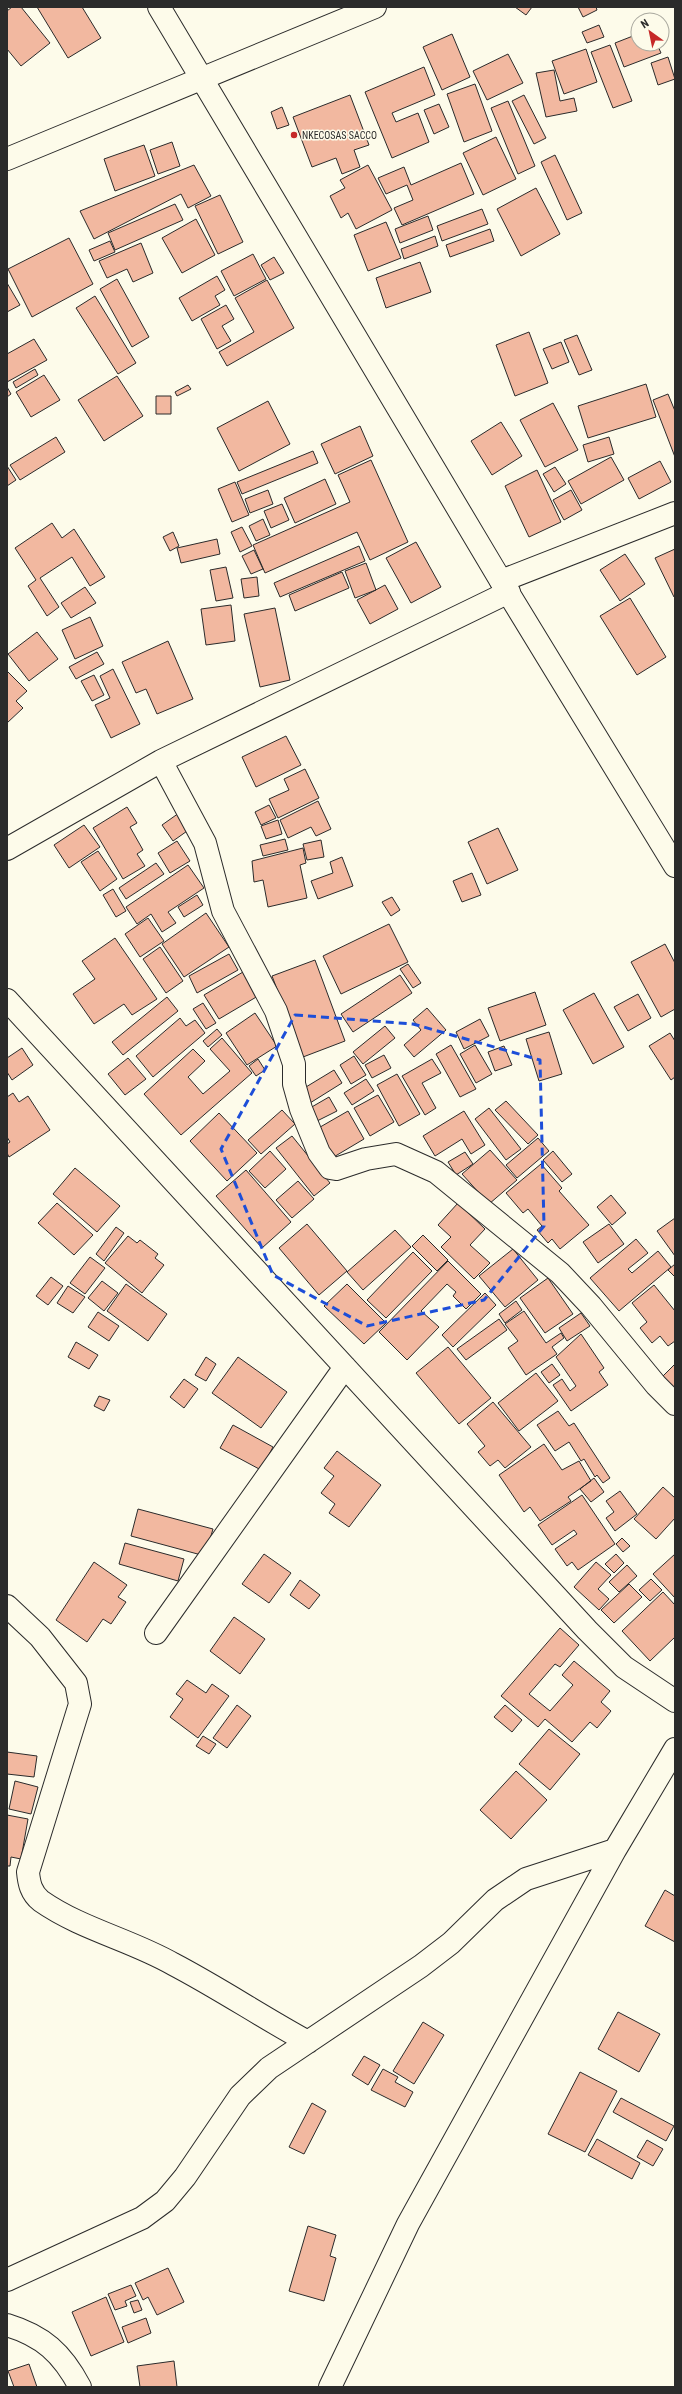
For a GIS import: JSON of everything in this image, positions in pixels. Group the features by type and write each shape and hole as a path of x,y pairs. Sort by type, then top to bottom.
{"street":[{"path":"159,7 200,79 505,587 675,866"},
{"path":"7,160 375,7"},
{"path":"7,849 161,760 505,587 675,513"},
{"path":"161,760 206,842 223,911 276,1010 294,1064 294,1084 301,1109 319,1153 330,1168 336,1169 366,1159 396,1154 436,1172 560,1273 591,1306 656,1385 675,1404"},
{"path":"7,1000 587,1630 624,1667 675,1701"},
{"path":"156,1633 345,1367"},
{"path":"7,1606 40,1637 76,1683 79,1692 80,1704 28,1872 29,1885 40,1900 69,1917 173,1963 252,2011 308,2042"},
{"path":"330,2387 408,2224 615,1850 675,1749"},
{"path":"7,2280 142,2218 165,2201 185,2177 240,2096 269,2068 421,1966 451,1943 495,1900 526,1879 615,1850"},
{"path":"7,2325 30,2332 56,2351 80,2387"}],"highlighted area":[{"path":"295,1015 413,1024 540,1060 544,1226 484,1300 367,1326 273,1275 221,1149"}],"building":[{"path":"12,7 21,7 50,43 21,66 7,49 7,11"},
{"path":"37,7 82,7 101,38 68,58"},
{"path":"515,7 532,7 526,15"},
{"path":"578,7 596,7 597,10 583,17"},
{"path":"599,25 604,37 587,43 582,32"},
{"path":"452,34 470,77 442,90 423,47"},
{"path":"630,37 630,52 661,53 624,67 615,43"},
{"path":"610,45 632,101 613,108 591,52"},
{"path":"586,49 597,82 564,94 552,61"},
{"path":"508,54 523,83 487,100 473,71"},
{"path":"668,57 675,79 658,85 651,63"},
{"path":"424,67 435,95 392,113 396,122 418,113 429,142 392,158 365,92"},
{"path":"554,70 560,101 574,98 577,111 546,117 536,73"},
{"path":"475,84 492,131 464,142 447,94"},
{"path":"350,95 369,145 354,150 360,167 342,174 336,158 312,167 293,117"},
{"path":"524,95 546,138 534,144 512,101"},
{"path":"508,101 535,166 518,174 491,108"},
{"path":"439,104 449,127 434,134 424,110"},
{"path":"282,107 289,125 277,129 271,112"},
{"path":"496,137 516,179 483,195 463,153"},
{"path":"172,142 180,166 158,174 150,150"},
{"path":"144,145 155,176 115,191 104,159"},
{"path":"555,155 582,213 567,220 541,162"},
{"path":"461,163 474,194 402,225 394,208 413,200 407,185 386,194 378,178 404,167 411,185"},
{"path":"194,165 211,196 188,208 181,194 94,239 80,211"},
{"path":"368,165 392,210 356,229 348,213 341,218 330,196 345,188 340,180"},
{"path":"536,188 560,234 521,256 497,209"},
{"path":"220,195 243,242 218,254 195,206"},
{"path":"175,204 183,220 115,250 108,233"},
{"path":"482,209 488,224 442,241 437,226"},
{"path":"428,216 433,230 400,243 395,229"},
{"path":"196,219 215,255 182,273 162,238"},
{"path":"386,222 401,258 368,271 354,235"},
{"path":"490,229 494,241 450,257 446,245"},
{"path":"435,236 438,246 404,259 401,249"},
{"path":"69,238 93,284 32,317 8,269"},
{"path":"110,241 115,252 94,261 89,250"},
{"path":"141,243 153,273 133,282 127,269 107,278 99,261"},
{"path":"253,254 266,279 234,296 221,271"},
{"path":"274,257 284,273 270,280 261,265"},
{"path":"420,262 431,292 386,308 376,278"},
{"path":"217,276 225,290 215,296 220,305 192,321 179,298"},
{"path":"117,279 149,337 132,347 100,289"},
{"path":"267,280 294,328 227,366 219,352 254,332 235,298"},
{"path":"7,283 20,305 7,312"},
{"path":"95,296 136,363 118,374 76,308"},
{"path":"226,305 234,319 222,326 231,341 217,349 201,319"},
{"path":"529,332 548,383 515,396 496,345"},
{"path":"577,335 592,370 579,375 564,340"},
{"path":"34,339 47,360 7,382 7,354"},
{"path":"561,342 569,362 552,369 543,349"},
{"path":"35,369 38,375 16,388 13,382"},
{"path":"44,375 60,400 31,417 16,392"},
{"path":"117,376 143,416 104,441 78,400"},
{"path":"646,384 656,417 588,438 578,406"},
{"path":"188,385 191,389 177,396 175,392"},
{"path":"7,387 11,394 7,397"},
{"path":"668,394 675,411 675,457 653,400"},
{"path":"156,396 171,396 171,414 156,414"},
{"path":"268,401 290,444 239,471 217,428"},
{"path":"553,403 578,450 545,467 520,420"},
{"path":"501,422 522,456 492,475 471,441"},
{"path":"360,426 373,456 335,474 321,444"},
{"path":"56,437 65,452 20,480 10,465"},
{"path":"609,437 614,454 588,462 583,445"},
{"path":"313,451 318,463 242,494 237,482"},
{"path":"611,457 624,480 581,504 568,481"},
{"path":"371,460 408,542 370,560 357,532 265,573 253,545 350,502 338,475"},
{"path":"660,461 671,482 639,499 628,478"},
{"path":"7,466 16,480 7,486"},
{"path":"555,467 566,484 554,492 543,474"},
{"path":"537,470 561,522 529,537 505,486"},
{"path":"325,479 336,504 295,523 284,498"},
{"path":"235,482 249,515 232,522 218,489"},
{"path":"268,490 273,504 250,513 245,499"},
{"path":"571,490 582,510 564,520 553,500"},
{"path":"282,504 289,520 271,528 264,511"},
{"path":"263,519 270,535 256,541 249,526"},
{"path":"52,523 62,538 74,529 105,577 90,586 72,557 40,578 59,607 47,616 28,586 36,580 15,548"},
{"path":"242,527 252,546 240,552 231,532"},
{"path":"173,532 179,546 170,551 163,537"},
{"path":"217,539 220,554 181,563 177,548"},
{"path":"416,542 441,587 411,603 386,558"},
{"path":"359,546 365,561 280,597 274,583"},
{"path":"675,549 675,596 674,597 655,558"},
{"path":"254,550 263,569 251,574 242,556"},
{"path":"625,554 645,584 620,601 600,570"},
{"path":"366,563 376,590 355,598 345,571"},
{"path":"226,567 233,598 216,601 210,570"},
{"path":"342,572 349,588 295,611 289,595"},
{"path":"257,577 259,596 244,598 241,579"},
{"path":"385,585 398,609 370,624 357,600"},
{"path":"85,587 96,603 71,618 61,603"},
{"path":"630,598 666,657 637,675 600,616"},
{"path":"231,605 235,641 206,645 201,609"},
{"path":"275,608 290,680 260,687 244,614"},
{"path":"90,617 103,646 75,659 62,630"},
{"path":"37,632 58,659 29,681 8,654"},
{"path":"168,641 193,699 157,714 146,689 136,693 122,662"},
{"path":"97,652 104,664 76,679 69,667"},
{"path":"113,669 140,724 111,738 95,705 110,698 100,676"},
{"path":"7,671 27,691 16,701 23,708 7,723"},
{"path":"94,675 104,695 92,701 81,681"},
{"path":"286,736 301,765 256,787 242,757"},
{"path":"305,769 319,798 278,818 269,799 289,790 284,779"},
{"path":"318,801 331,829 316,836 311,827 288,838 280,820"},
{"path":"269,805 276,818 261,825 255,812"},
{"path":"127,807 137,823 130,827 143,850 137,854 145,866 123,879 93,828"},
{"path":"179,813 190,829 173,841 162,825"},
{"path":"278,820 282,834 266,839 261,826"},
{"path":"84,825 100,847 69,868 54,845"},
{"path":"498,828 518,870 487,884 468,842"},
{"path":"285,839 288,850 263,856 260,845"},
{"path":"321,840 324,857 307,860 303,844"},
{"path":"177,841 190,861 170,873 158,853"},
{"path":"303,848 306,863 300,865 307,898 268,907 263,880 254,882 252,861"},
{"path":"98,851 117,879 100,891 81,862"},
{"path":"342,857 353,886 318,899 311,881 333,873 330,862"},
{"path":"156,863 164,874 126,899 119,888"},
{"path":"188,865 204,888 168,912 176,923 162,932 151,914 137,924 126,907"},
{"path":"472,873 481,895 462,902 453,881"},
{"path":"113,889 126,911 116,917 103,895"},
{"path":"197,895 203,905 184,917 178,907"},
{"path":"392,897 400,910 391,916 382,902"},
{"path":"206,913 229,947 184,977 162,944"},
{"path":"148,918 164,941 140,957 125,934"},
{"path":"389,924 408,962 341,994 323,956"},
{"path":"115,938 157,999 132,1015 124,1004 94,1024 73,994 95,979 82,961"},
{"path":"665,944 675,963 675,1009 661,1017 631,962"},
{"path":"160,947 183,981 166,993 143,959"},
{"path":"229,954 238,970 197,993 189,976"},
{"path":"315,960 345,1041 303,1057 272,976"},
{"path":"408,964 421,983 413,988 400,969"},
{"path":"243,972 258,996 219,1019 204,995"},
{"path":"400,975 412,993 353,1032 341,1014"},
{"path":"535,992 546,1025 500,1041 488,1008"},
{"path":"594,993 624,1047 593,1064 563,1010"},
{"path":"638,994 651,1018 628,1031 614,1007"},
{"path":"167,997 178,1011 123,1055 112,1042"},
{"path":"203,1003 216,1023 206,1029 193,1009"},
{"path":"427,1008 446,1030 414,1057 404,1045 421,1030 413,1020"},
{"path":"255,1013 277,1046 247,1065 226,1033"},
{"path":"180,1018 186,1026 195,1020 205,1033 153,1077 136,1056"},
{"path":"480,1019 489,1036 464,1049 456,1032"},
{"path":"385,1026 395,1038 363,1064 353,1052"},
{"path":"217,1029 222,1035 208,1047 203,1041"},
{"path":"549,1032 562,1074 539,1081 526,1039"},
{"path":"670,1033 675,1041 675,1077 671,1080 649,1046"},
{"path":"222,1038 252,1073 181,1135 144,1094 193,1049 205,1061 188,1077 203,1094 230,1071 210,1049"},
{"path":"451,1045 476,1089 460,1097 436,1054"},
{"path":"475,1045 492,1074 476,1083 460,1054"},
{"path":"504,1046 512,1065 495,1071 488,1052"},
{"path":"22,1048 33,1065 12,1080 7,1072 7,1058"},
{"path":"384,1055 391,1068 372,1078 365,1065"},
{"path":"354,1056 366,1075 351,1084 340,1065"},
{"path":"128,1058 146,1079 125,1095 108,1074"},
{"path":"258,1059 265,1070 256,1076 249,1066"},
{"path":"432,1059 441,1073 422,1083 436,1108 425,1115 402,1076"},
{"path":"334,1070 342,1083 310,1103 301,1090"},
{"path":"397,1074 420,1114 399,1126 377,1085"},
{"path":"366,1079 374,1091 352,1105 344,1093"},
{"path":"13,1093 19,1102 28,1096 50,1130 9,1157 7,1153 7,1144 10,1142 7,1137 7,1097"},
{"path":"378,1095 394,1122 370,1136 354,1108"},
{"path":"329,1097 337,1111 317,1121 310,1108"},
{"path":"506,1101 538,1135 528,1144 495,1110"},
{"path":"489,1108 521,1149 506,1160 475,1119"},
{"path":"282,1110 295,1124 261,1154 248,1140"},
{"path":"348,1111 364,1139 332,1158 315,1130"},
{"path":"464,1111 485,1145 471,1154 462,1139 435,1156 423,1136"},
{"path":"219,1113 257,1153 227,1181 190,1141"},
{"path":"292,1136 330,1183 314,1196 276,1148"},
{"path":"538,1138 549,1151 517,1178 506,1165"},
{"path":"490,1150 517,1180 489,1204 462,1174"},
{"path":"270,1151 286,1169 265,1188 249,1171"},
{"path":"553,1151 572,1174 562,1182 543,1160"},
{"path":"465,1152 473,1164 456,1175 448,1162"},
{"path":"541,1164 562,1188 559,1191 589,1225 560,1249 552,1239 548,1243 537,1230 542,1226 528,1209 523,1213 506,1193"},
{"path":"75,1168 120,1206 97,1232 53,1194"},
{"path":"246,1170 291,1222 262,1248 216,1196"},
{"path":"298,1181 314,1199 292,1218 276,1200"},
{"path":"611,1195 626,1213 612,1225 597,1207"},
{"path":"57,1203 93,1235 74,1255 38,1223"},
{"path":"458,1203 485,1229 470,1245 490,1263 474,1279 441,1247 451,1237 438,1225"},
{"path":"675,1218 675,1256 657,1231"},
{"path":"307,1224 347,1271 319,1295 279,1248"},
{"path":"609,1224 624,1244 598,1263 583,1242"},
{"path":"116,1227 124,1233 104,1261 96,1254"},
{"path":"395,1230 411,1247 363,1290 347,1272"},
{"path":"423,1235 448,1260 437,1271 412,1246"},
{"path":"128,1236 137,1243 140,1240 158,1254 155,1258 164,1265 142,1293 105,1263"},
{"path":"636,1239 648,1253 628,1269 632,1273 658,1251 671,1267 619,1311 590,1278"},
{"path":"513,1249 538,1280 505,1307 479,1276"},
{"path":"413,1252 432,1271 386,1318 367,1300"},
{"path":"90,1257 105,1268 85,1294 70,1283"},
{"path":"448,1261 481,1294 466,1309 453,1296 456,1292 447,1284 421,1311 439,1327 407,1360 379,1332"},
{"path":"675,1264 675,1277 668,1270"},
{"path":"51,1277 63,1286 48,1305 36,1296"},
{"path":"548,1278 573,1314 545,1333 520,1298"},
{"path":"102,1281 118,1293 104,1311 88,1298"},
{"path":"126,1284 167,1314 148,1341 107,1311"},
{"path":"347,1284 386,1323 364,1344 324,1306"},
{"path":"654,1285 675,1311 675,1341 668,1346 660,1336 652,1343 640,1328 647,1322 632,1303"},
{"path":"68,1286 85,1297 73,1313 57,1303"},
{"path":"485,1293 496,1305 453,1347 442,1335"},
{"path":"516,1301 522,1310 505,1323 499,1314"},
{"path":"524,1311 546,1343 561,1333 564,1338 552,1347 557,1354 526,1375 508,1348 518,1341 505,1324"},
{"path":"98,1312 119,1326 109,1341 88,1327"},
{"path":"581,1313 590,1326 567,1341 559,1328"},
{"path":"499,1319 507,1330 466,1360 457,1349"},
{"path":"581,1334 604,1368 599,1372 608,1385 571,1411 553,1385 562,1379 570,1391 576,1386 556,1357"},
{"path":"76,1342 98,1355 89,1369 68,1357"},
{"path":"448,1347 491,1398 459,1424 416,1373"},
{"path":"206,1357 216,1364 206,1381 195,1375"},
{"path":"238,1357 287,1392 261,1428 212,1393"},
{"path":"552,1364 560,1375 549,1383 541,1372"},
{"path":"675,1364 675,1392 661,1378"},
{"path":"536,1373 558,1401 519,1431 498,1403"},
{"path":"184,1379 198,1389 184,1408 170,1397"},
{"path":"99,1396 110,1400 104,1411 94,1406"},
{"path":"493,1402 531,1447 505,1468 498,1460 490,1466 478,1452 485,1446 467,1424"},
{"path":"558,1411 569,1426 574,1423 610,1478 603,1483 597,1475 595,1477 584,1459 581,1461 569,1442 555,1451 537,1425"},
{"path":"233,1425 273,1447 261,1470 220,1448"},
{"path":"544,1444 562,1470 579,1461 591,1481 568,1497 571,1501 540,1521 530,1507 524,1512 499,1475"},
{"path":"337,1451 381,1485 349,1527 329,1513 335,1504 321,1493 334,1476 324,1468"},
{"path":"594,1478 604,1492 591,1502 580,1489"},
{"path":"663,1487 675,1498 675,1518 656,1539 634,1519"},
{"path":"620,1491 637,1514 615,1531 606,1518 614,1512 606,1501"},
{"path":"582,1495 615,1544 578,1570 572,1562 567,1566 555,1549 577,1534 574,1530 552,1545 538,1525"},
{"path":"138,1509 213,1529 205,1556 131,1536"},
{"path":"622,1538 630,1546 623,1552 616,1544"},
{"path":"125,1543 184,1559 178,1581 119,1564"},
{"path":"264,1554 291,1573 269,1603 242,1584"},
{"path":"616,1554 624,1563 614,1573 605,1564"},
{"path":"675,1554 675,1598 653,1574"},
{"path":"94,1562 127,1585 118,1597 126,1602 111,1624 103,1619 87,1642 56,1620"},
{"path":"596,1562 611,1575 598,1589 609,1599 599,1610 574,1587"},
{"path":"627,1565 637,1576 619,1592 609,1582"},
{"path":"651,1579 662,1590 650,1601 639,1590"},
{"path":"300,1580 320,1595 309,1609 290,1595"},
{"path":"629,1584 642,1597 614,1623 601,1610"},
{"path":"663,1592 675,1605 675,1637 650,1661 622,1631"},
{"path":"234,1617 265,1639 240,1674 210,1651"},
{"path":"560,1628 579,1645 560,1667 555,1664 529,1694 550,1711 573,1685 562,1675 574,1661 610,1691 601,1702 611,1711 597,1728 590,1722 572,1742 545,1719 538,1727 501,1696"},
{"path":"187,1680 206,1693 212,1684 229,1696 198,1738 170,1717 183,1699 176,1694"},
{"path":"237,1705 251,1716 227,1748 213,1738"},
{"path":"505,1705 522,1720 512,1732 494,1717"},
{"path":"549,1729 580,1754 550,1790 519,1764"},
{"path":"203,1736 216,1744 209,1754 196,1746"},
{"path":"7,1752 37,1756 34,1777 7,1774"},
{"path":"516,1771 547,1800 511,1839 480,1810"},
{"path":"15,1781 38,1787 31,1814 9,1809"},
{"path":"7,1815 28,1819 21,1859 11,1857 10,1866 7,1866"},
{"path":"665,1890 675,1896 675,1942 645,1926"},
{"path":"618,2012 660,2034 639,2072 598,2049"},
{"path":"423,2022 444,2035 414,2084 393,2071"},
{"path":"364,2056 380,2065 368,2085 352,2075"},
{"path":"383,2069 398,2077 395,2082 413,2092 405,2107 371,2090"},
{"path":"580,2072 617,2091 585,2152 548,2134"},
{"path":"621,2098 674,2126 666,2141 613,2112"},
{"path":"312,2103 326,2111 304,2154 289,2147"},
{"path":"597,2139 640,2163 632,2179 588,2155"},
{"path":"647,2140 663,2149 653,2166 637,2157"},
{"path":"308,2226 336,2235 330,2256 336,2258 324,2301 289,2291"},
{"path":"168,2268 184,2302 157,2315 148,2297 143,2300 135,2283"},
{"path":"131,2285 136,2296 125,2301 127,2306 115,2310 108,2294"},
{"path":"106,2297 124,2342 91,2356 72,2312"},
{"path":"138,2300 142,2310 134,2313 130,2302"},
{"path":"146,2318 151,2333 128,2343 122,2327"},
{"path":"174,2361 177,2387 140,2387 137,2366"},
{"path":"29,2364 37,2387 14,2387 8,2371"}],"place":[{"name":"NKECOSAS SACCO","path":"294,135"}]}
